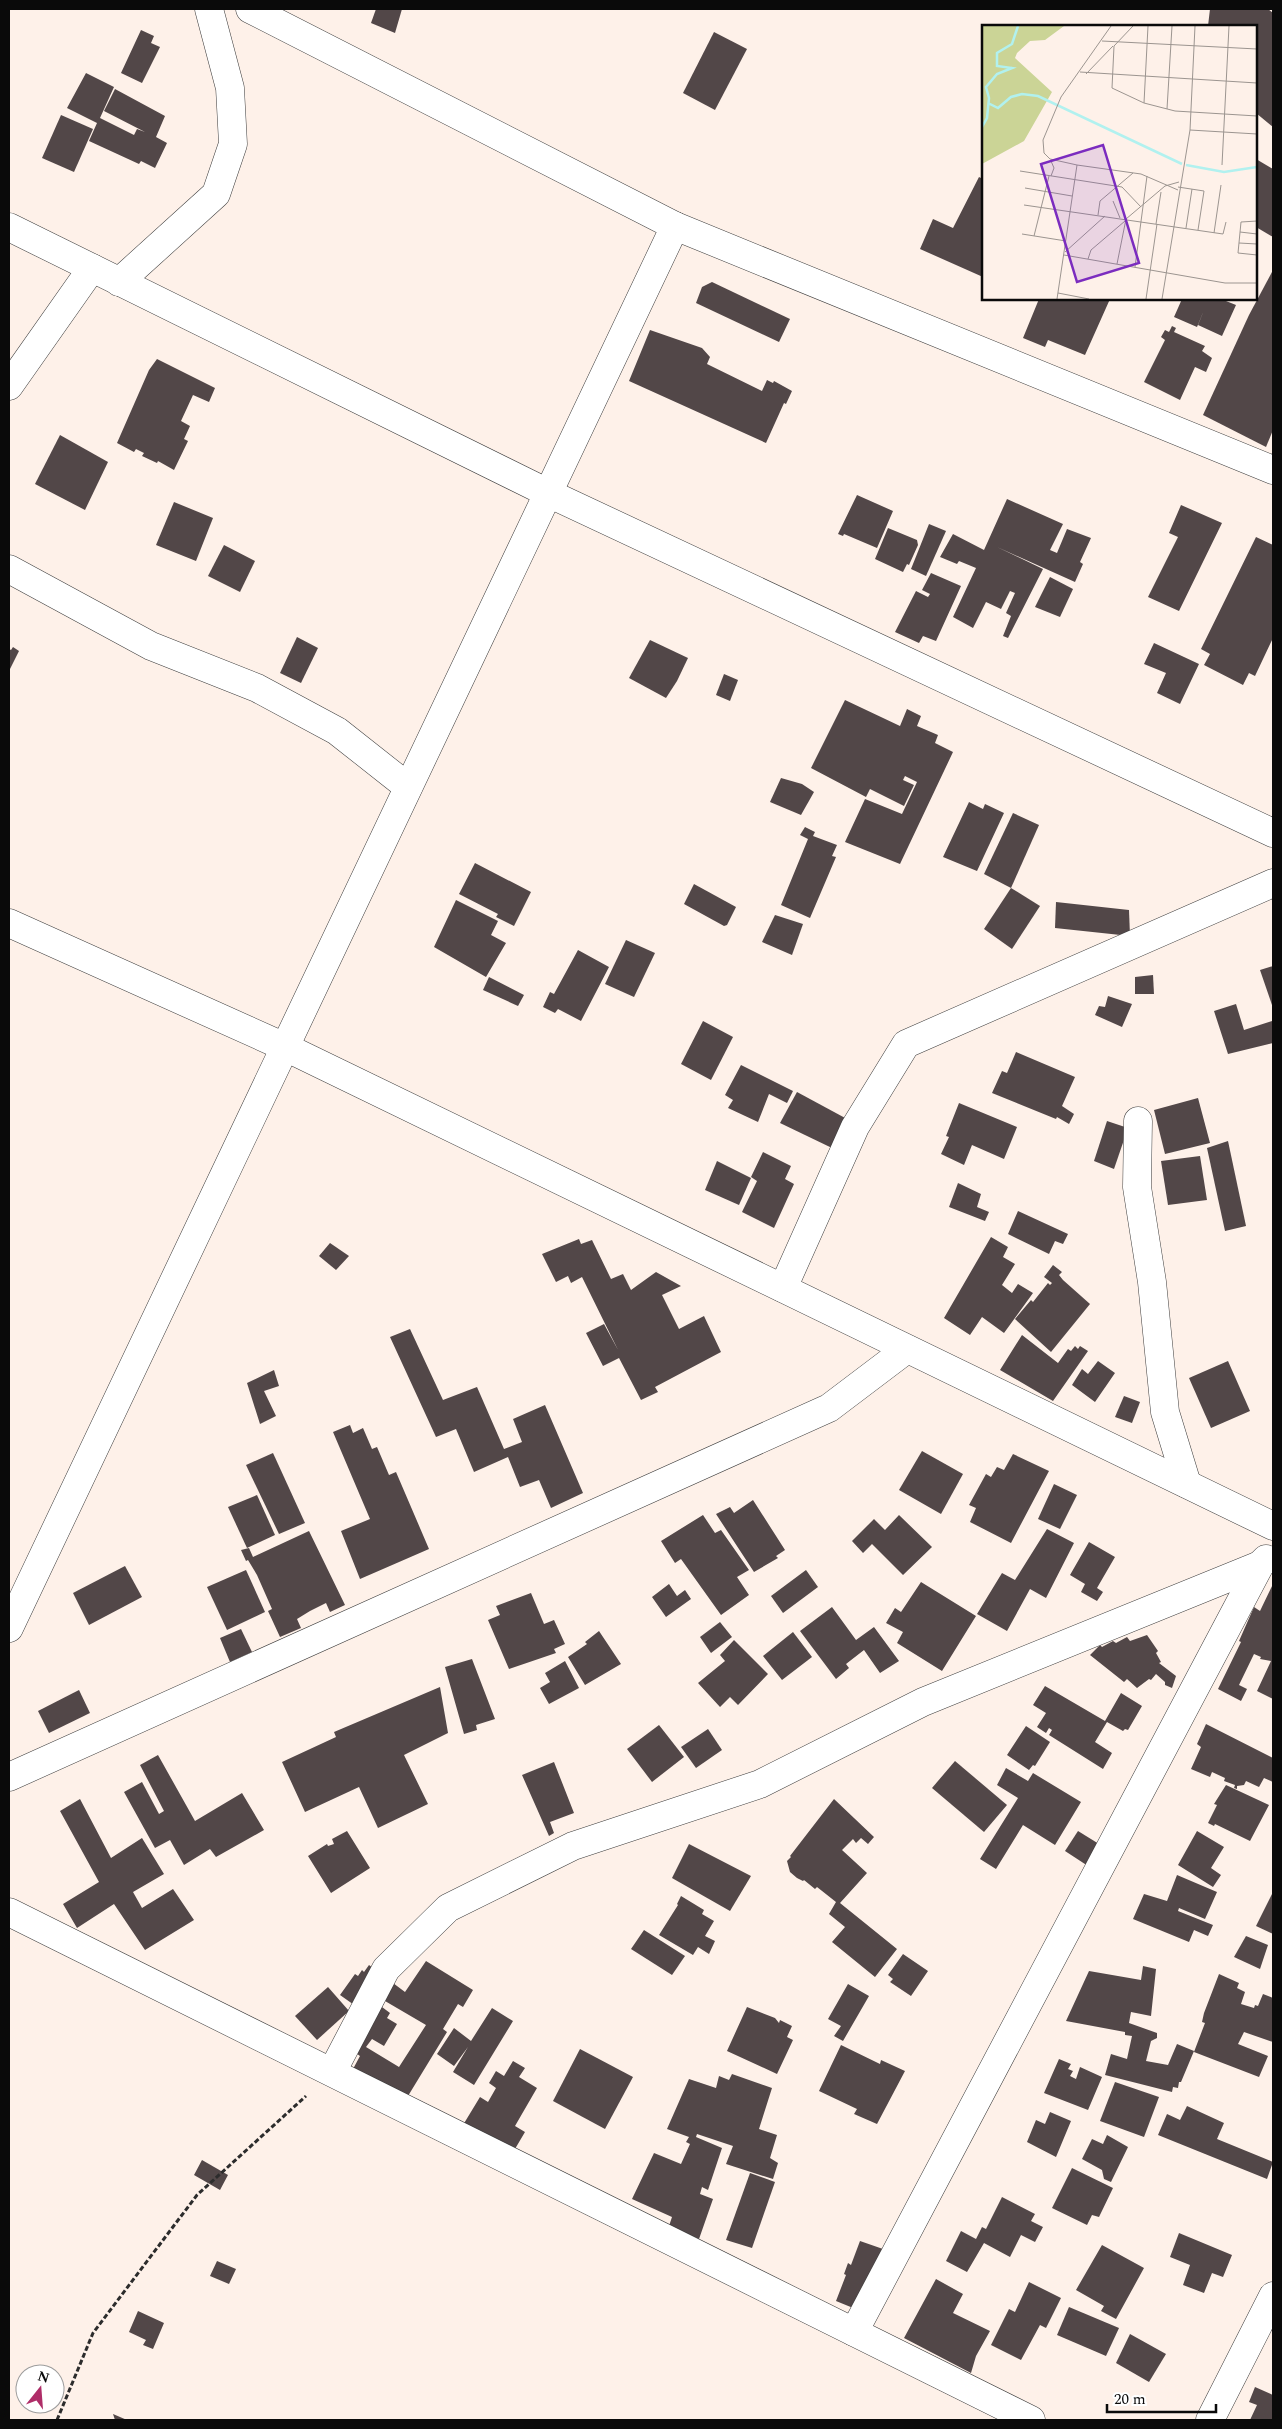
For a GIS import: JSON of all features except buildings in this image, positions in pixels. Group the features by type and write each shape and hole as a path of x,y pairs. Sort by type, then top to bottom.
{"street":[{"path":"119,282 216,194 233,144 230,88 209,9"},
{"path":"250,9 675,226 1273,470"},
{"path":"9,1628 16,1596 285,1047 675,226"},
{"path":"9,227 548,493 1273,832"},
{"path":"9,386 92,268"},
{"path":"9,570 151,646 257,688 329,727 408,787"},
{"path":"782,1288 854,1127 906,1044 1273,883"},
{"path":"9,923 285,1047 1273,1526"},
{"path":"1138,1121 1137,1187 1152,1282 1165,1412 1187,1484"},
{"path":"9,1777 829,1408 908,1349"},
{"path":"332,2072 386,1968 448,1908 572,1846 760,1784 923,1702 1267,1559"},
{"path":"854,2332 1267,1559"},
{"path":"9,1912 1031,2420"},
{"path":"1210,2420 1273,2296"}],"path":[{"path":"57,2420 93,2333 197,2195 332,2072"}]}
